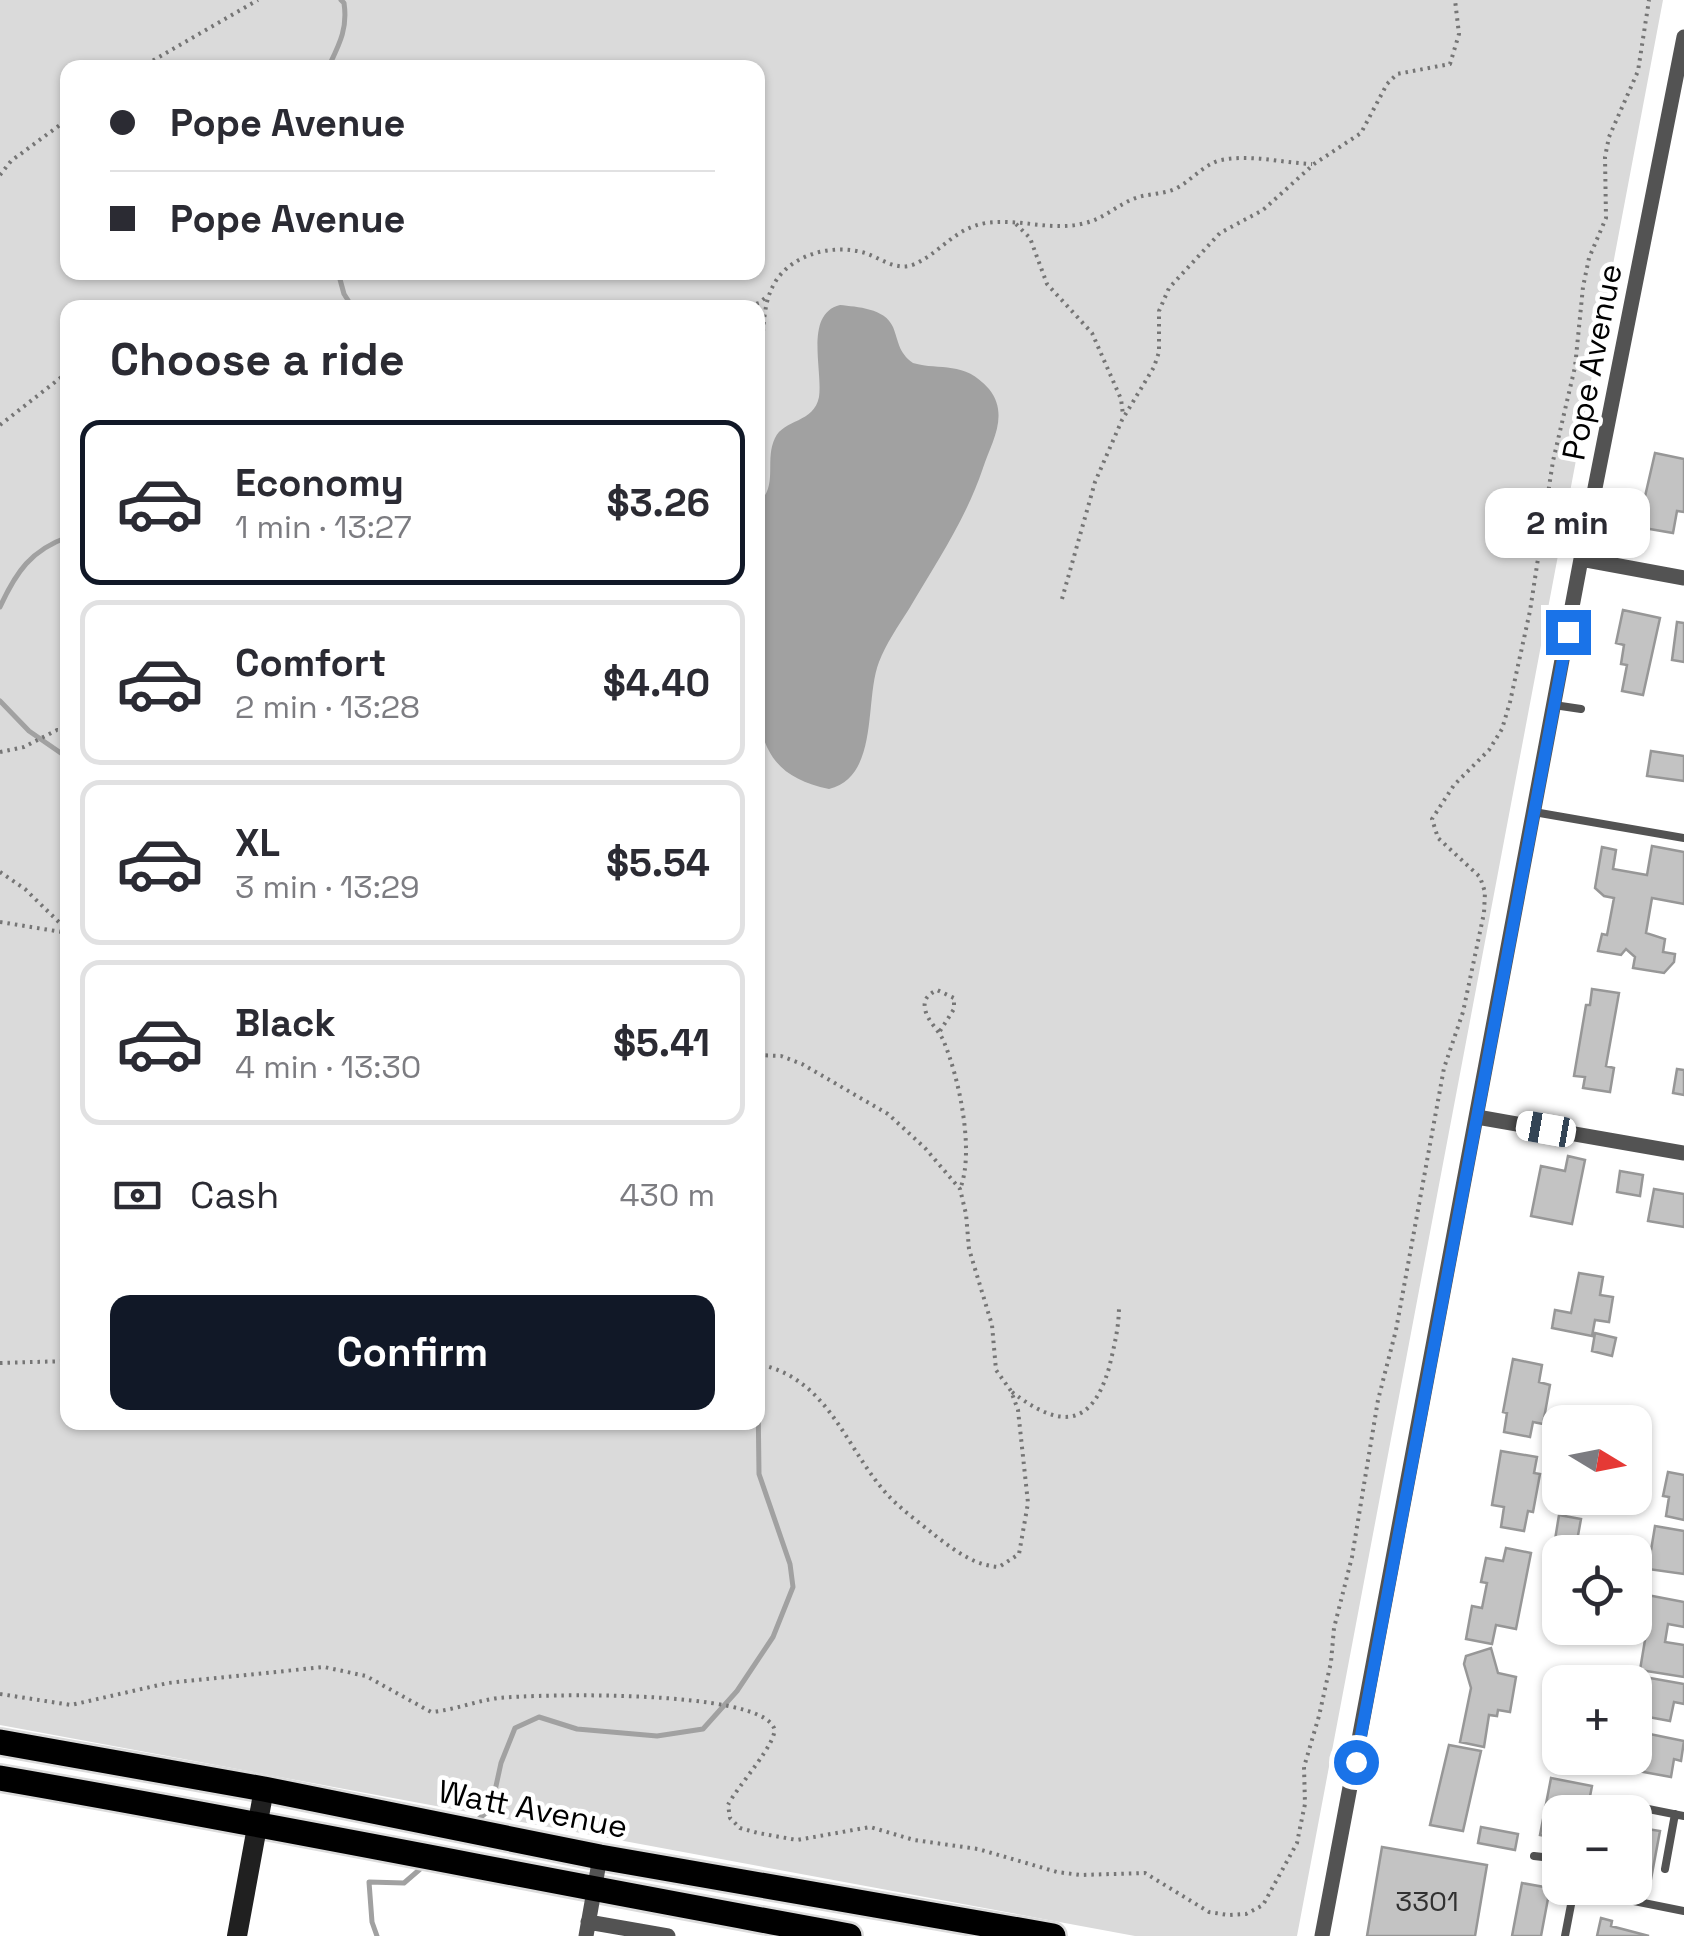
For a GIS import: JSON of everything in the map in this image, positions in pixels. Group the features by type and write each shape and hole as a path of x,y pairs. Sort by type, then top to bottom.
{"main road":[{"name":"Watt Avenue","path":"0,1742 264,1789 600,1857 1054,1936"},
{"name":"Watt Avenue","path":"0,1778 849,1936"}],"street":[{"name":"Pope Avenue","path":"1322,1936 1581,558 1684,37"},
{"path":"1581,558 1684,578"},
{"path":"1477,1117 1684,1153"},
{"path":"237,1936 264,1789"},
{"path":"600,1857 587,1929 668,1936"}],"lane":[{"path":"1554,705 1581,709"},
{"path":"1534,812 1684,838"},
{"path":"1652,1810 1679,1815 1665,1869"},
{"path":"1534,1856 1542,1857"},
{"path":"1652,1904 1684,1911"},
{"path":"1565,1936 1571,1905"}],"path":[{"path":"154,60 258,0"},
{"path":"1062,599 1089,498 1122,420 1154,367 1159,352 1159,311 1169,288 1220,233 1263,210 1314,164 1361,133 1387,84 1397,74 1450,64 1459,34 1455,0"},
{"path":"0,1694 71,1705 168,1683 324,1668 366,1676 431,1712 501,1698 560,1694 713,1701 748,1710 774,1728 775,1737 728,1804 730,1818 740,1828 797,1840 870,1827 914,1840 978,1848 1057,1872 1144,1873 1192,1904 1228,1916 1246,1914 1263,1905 1297,1843 1302,1823 1304,1767 1326,1687 1334,1628 1352,1557 1378,1400 1396,1330 1444,1068 1464,1012 1484,913 1485,892 1480,876 1438,838 1432,819 1454,785 1490,750 1510,702 1530,611 1553,461 1575,367 1583,287 1589,258 1606,218 1605,156 1609,136 1638,71 1649,0"},
{"path":"0,175 12,161 60,125"},
{"path":"765,317 773,283 786,268 820,252 852,250 892,266 906,266 966,228 988,223 1084,224 1132,200 1176,188 1217,161 1250,158 1314,164"},
{"path":"1016,224 1030,238 1047,284 1092,334 1121,399 1122,420"},
{"path":"762,300 768,295"},
{"path":"0,424 60,378"},
{"path":"0,752 24,747 60,730"},
{"path":"0,872 25,889 60,924"},
{"path":"0,922 60,931"},
{"path":"765,1366 796,1378 816,1393 897,1505 958,1552 987,1566 999,1567 1019,1554 1024,1537 1027,1484 1020,1454 1018,1410 1011,1391 996,1370 992,1325 969,1249 960,1189 965,1166 962,1113 953,1067 940,1031 924,1010 925,1002 936,990 954,998 954,1009 940,1031"},
{"path":"765,1054 781,1056 823,1074 888,1114 917,1139 960,1189"},
{"path":"1011,1391 1036,1407 1068,1419 1092,1407 1100,1394 1114,1346 1119,1306"},
{"path":"0,1362 60,1361"}],"shaded area":[{"path":"0,0 1663,0 1297,1936 1135,1936 0,1725"},
{"path":"840,305 884,316 902,351 913,363 961,370 980,380 995,399 998,419 968,505 879,662 868,735 856,769 845,781 829,789 787,772 765,741 765,495 775,438 785,427 811,412 819,397 819,331 829,310"}],"building":[{"path":"1655,453 1684,459 1684,512 1677,511 1673,533 1638,527"},
{"path":"1623,610 1660,618 1643,695 1622,691 1627,665 1621,664 1624,645 1616,643"},
{"path":"1677,622 1684,623 1684,662 1672,660"},
{"path":"1651,751 1684,756 1684,781 1647,776"},
{"path":"1652,846 1684,852 1684,904 1652,898 1646,933 1665,939 1663,952 1675,954 1674,962 1664,973 1633,968 1635,957 1626,949 1621,955 1598,951 1602,934 1607,935 1614,898 1595,888 1602,847 1616,850 1613,869 1647,875"},
{"path":"1592,989 1619,993 1606,1066 1614,1068 1610,1092 1583,1088 1585,1077 1574,1076"},
{"path":"1677,1069 1684,1070 1684,1095 1673,1093"},
{"path":"1568,1156 1585,1160 1572,1224 1531,1216 1541,1166 1565,1171"},
{"path":"1620,1171 1643,1175 1640,1196 1617,1192"},
{"path":"1654,1189 1684,1194 1684,1227 1648,1221"},
{"path":"1579,1273 1603,1277 1600,1295 1613,1297 1609,1322 1595,1320 1592,1336 1552,1328 1555,1310 1571,1313"},
{"path":"1595,1333 1616,1338 1612,1356 1592,1351"},
{"path":"1513,1359 1542,1365 1539,1382 1550,1385 1546,1405 1542,1405 1542,1424 1533,1422 1530,1437 1504,1432 1507,1413 1503,1412"},
{"path":"1501,1451 1537,1457 1534,1473 1540,1474 1533,1512 1528,1511 1524,1531 1501,1527 1504,1507 1492,1505"},
{"path":"1668,1472 1684,1475 1684,1520 1666,1516 1669,1497 1663,1496"},
{"path":"1559,1515 1581,1519 1578,1535 1556,1535"},
{"path":"1655,1526 1684,1531 1684,1574 1652,1570"},
{"path":"1506,1548 1531,1553 1516,1629 1496,1625 1492,1644 1466,1639 1472,1606 1482,1608 1487,1583 1481,1582 1486,1558 1503,1561"},
{"path":"1652,1596 1684,1602 1684,1627 1668,1624 1665,1642 1684,1645 1684,1677 1652,1672 1652,1665 1641,1665 1644,1645 1652,1645"},
{"path":"1491,1648 1498,1673 1516,1677 1510,1712 1498,1710 1497,1716 1489,1715 1484,1747 1460,1742 1471,1688 1464,1664 1466,1656"},
{"path":"1652,1678 1684,1684 1684,1704 1674,1702 1670,1721 1652,1718"},
{"path":"1652,1734 1684,1741 1681,1761 1674,1759 1671,1777 1652,1774"},
{"path":"1449,1745 1481,1751 1463,1831 1430,1825"},
{"path":"1551,1778 1592,1786 1590,1795 1548,1795"},
{"path":"1481,1827 1518,1834 1515,1850 1478,1843"},
{"path":"1652,1830 1660,1831 1652,1874"},
{"path":"1382,1847 1487,1865 1475,1936 1367,1936"},
{"path":"1522,1883 1542,1887 1542,1905 1547,1905 1541,1936 1512,1936"},
{"path":"1601,1918 1612,1921 1611,1926 1649,1936 1597,1936"}],"waterway":[{"path":"332,60 344,29 341,0"},
{"path":"340,280 348,300"},
{"path":"0,607 26,564 60,540"},
{"path":"0,701 29,731 60,752"},
{"path":"476,1821 491,1809 501,1763 515,1728 539,1717 577,1729 657,1736 703,1729 737,1691 773,1637 793,1587 790,1564 759,1474 758,1430"},
{"path":"377,1936 369,1882 404,1883 426,1864"}],"route":[{"path":"1356,1762 1568,632"}]}
